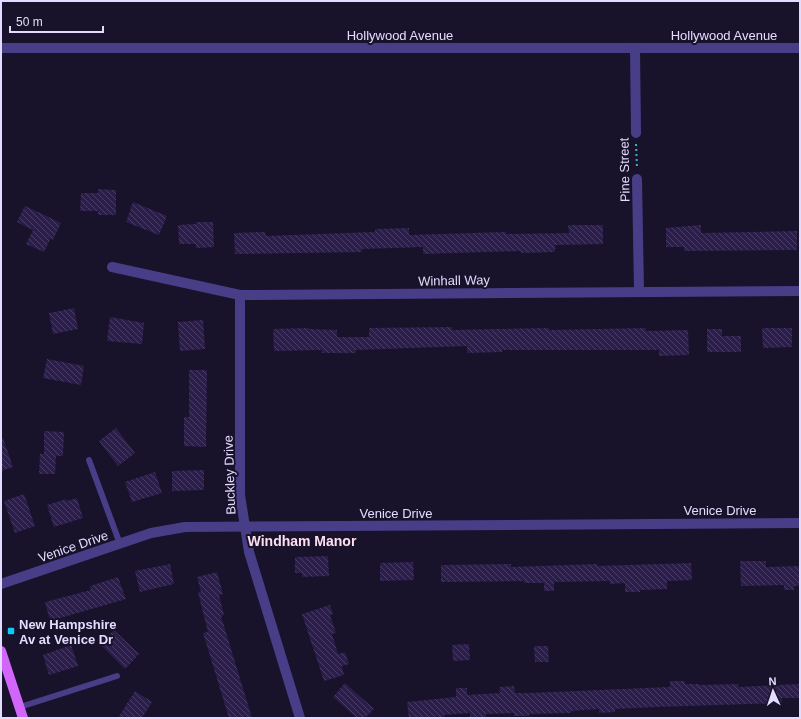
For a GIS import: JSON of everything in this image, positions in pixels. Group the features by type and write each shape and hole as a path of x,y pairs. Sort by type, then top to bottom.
{"main road":[{"path":"1,651 23,718"}],"street":[{"name":"Hollywood Avenue","path":"1,48 800,48"},
{"name":"Pine Street","path":"635,48 636,133"},
{"name":"Pine Street","path":"637,179 639,291"},
{"name":"Winhall Way","path":"112,267 240,295 800,291"},
{"name":"Buckley Drive","path":"240,295 240,495 244,527 249,552 300,718"},
{"name":"Venice Drive","path":"1,584 151,533 185,527 800,523"}],"lane":[{"path":"89,460 120,544"},
{"path":"20,707 117,676"}],"path":[{"name":"Pine Street","path":"636,133 637,179"}],"building":[{"path":"98,189 116,190 116,215 98,215 98,211 80,211 81,193 98,193"},
{"path":"133,202 167,216 159,235 126,222"},
{"path":"25,206 61,223 53,240 51,238 44,252 26,244 33,230 17,222"},
{"path":"196,222 213,222 214,247 196,248 196,244 179,244 178,225 196,224"},
{"path":"568,225 603,225 603,244 555,245 555,252 521,253 521,251 423,254 423,247 362,249 362,252 235,254 234,233 265,232 266,236 375,232 375,229 409,228 409,235 506,232 506,234 569,233"},
{"path":"701,225 701,233 797,231 797,250 684,251 684,247 666,247 666,228"},
{"path":"74,308 78,329 53,334 49,313"},
{"path":"110,317 144,323 142,344 107,341"},
{"path":"203,320 205,349 180,351 178,322"},
{"path":"452,327 452,330 646,328 646,331 688,330 689,355 659,356 659,350 502,350 502,352 467,353 467,346 356,350 356,353 322,353 322,350 274,351 273,329 309,328 337,330 337,337 369,337 369,328"},
{"path":"762,328 792,328 792,347 763,348"},
{"path":"707,329 722,329 722,336 741,336 741,352 707,352"},
{"path":"47,359 84,366 81,385 43,378"},
{"path":"189,370 207,370 206,447 184,446 184,417 189,417"},
{"path":"116,428 135,453 118,466 99,441"},
{"path":"44,431 64,432 63,456 56,456 55,474 39,474 40,454 44,454"},
{"path":"3,438 13,467 1,471 1,439"},
{"path":"204,470 204,490 172,491 172,471"},
{"path":"155,472 162,493 132,502 125,482"},
{"path":"24,494 35,526 15,533 4,501"},
{"path":"77,498 83,518 54,527 47,505 66,499 67,501"},
{"path":"328,556 329,576 302,577 302,573 295,573 295,557"},
{"path":"740,561 766,561 766,567 800,566 800,586 794,586 794,590 784,590 784,585 741,586"},
{"path":"413,562 414,580 380,581 380,563"},
{"path":"691,563 692,580 667,581 667,589 640,590 640,592 625,592 625,583 610,584 610,581 554,582 554,591 544,591 544,583 524,583 524,581 441,582 441,565 511,564 511,567"},
{"path":"170,564 174,584 140,592 135,571"},
{"path":"217,572 223,594 219,595 224,615 221,616 252,718 229,718 203,633 208,632 198,592 201,592 197,577"},
{"path":"118,577 126,599 50,621 45,602 91,590 90,586"},
{"path":"330,605 333,614 330,615 336,633 332,634 338,654 345,652 349,664 342,666 344,675 324,681 302,614"},
{"path":"114,630 139,654 125,669 100,644"},
{"path":"469,644 470,660 453,661 452,645"},
{"path":"71,645 78,666 49,675 43,655"},
{"path":"534,646 548,646 549,662 535,662"},
{"path":"670,681 685,681 685,684 699,685 738,684 739,687 800,684 800,698 782,698 782,703 615,709 615,712 599,713 599,709 571,711 571,713 529,714 529,716 514,716 514,713 486,714 486,717 470,717 470,713 444,715 444,718 409,718 407,702 456,697 456,688 467,688 467,695 500,693 499,687 514,686 515,693 529,693 670,687"},
{"path":"345,683 374,709 365,718 357,718 333,697"},
{"path":"135,691 152,702 142,718 118,718"}],"place":[{"name":"New Hampshire Av at Venice Dr","path":"11,631"}],"district":[{"name":"Windham Manor","path":"302,541"}]}
